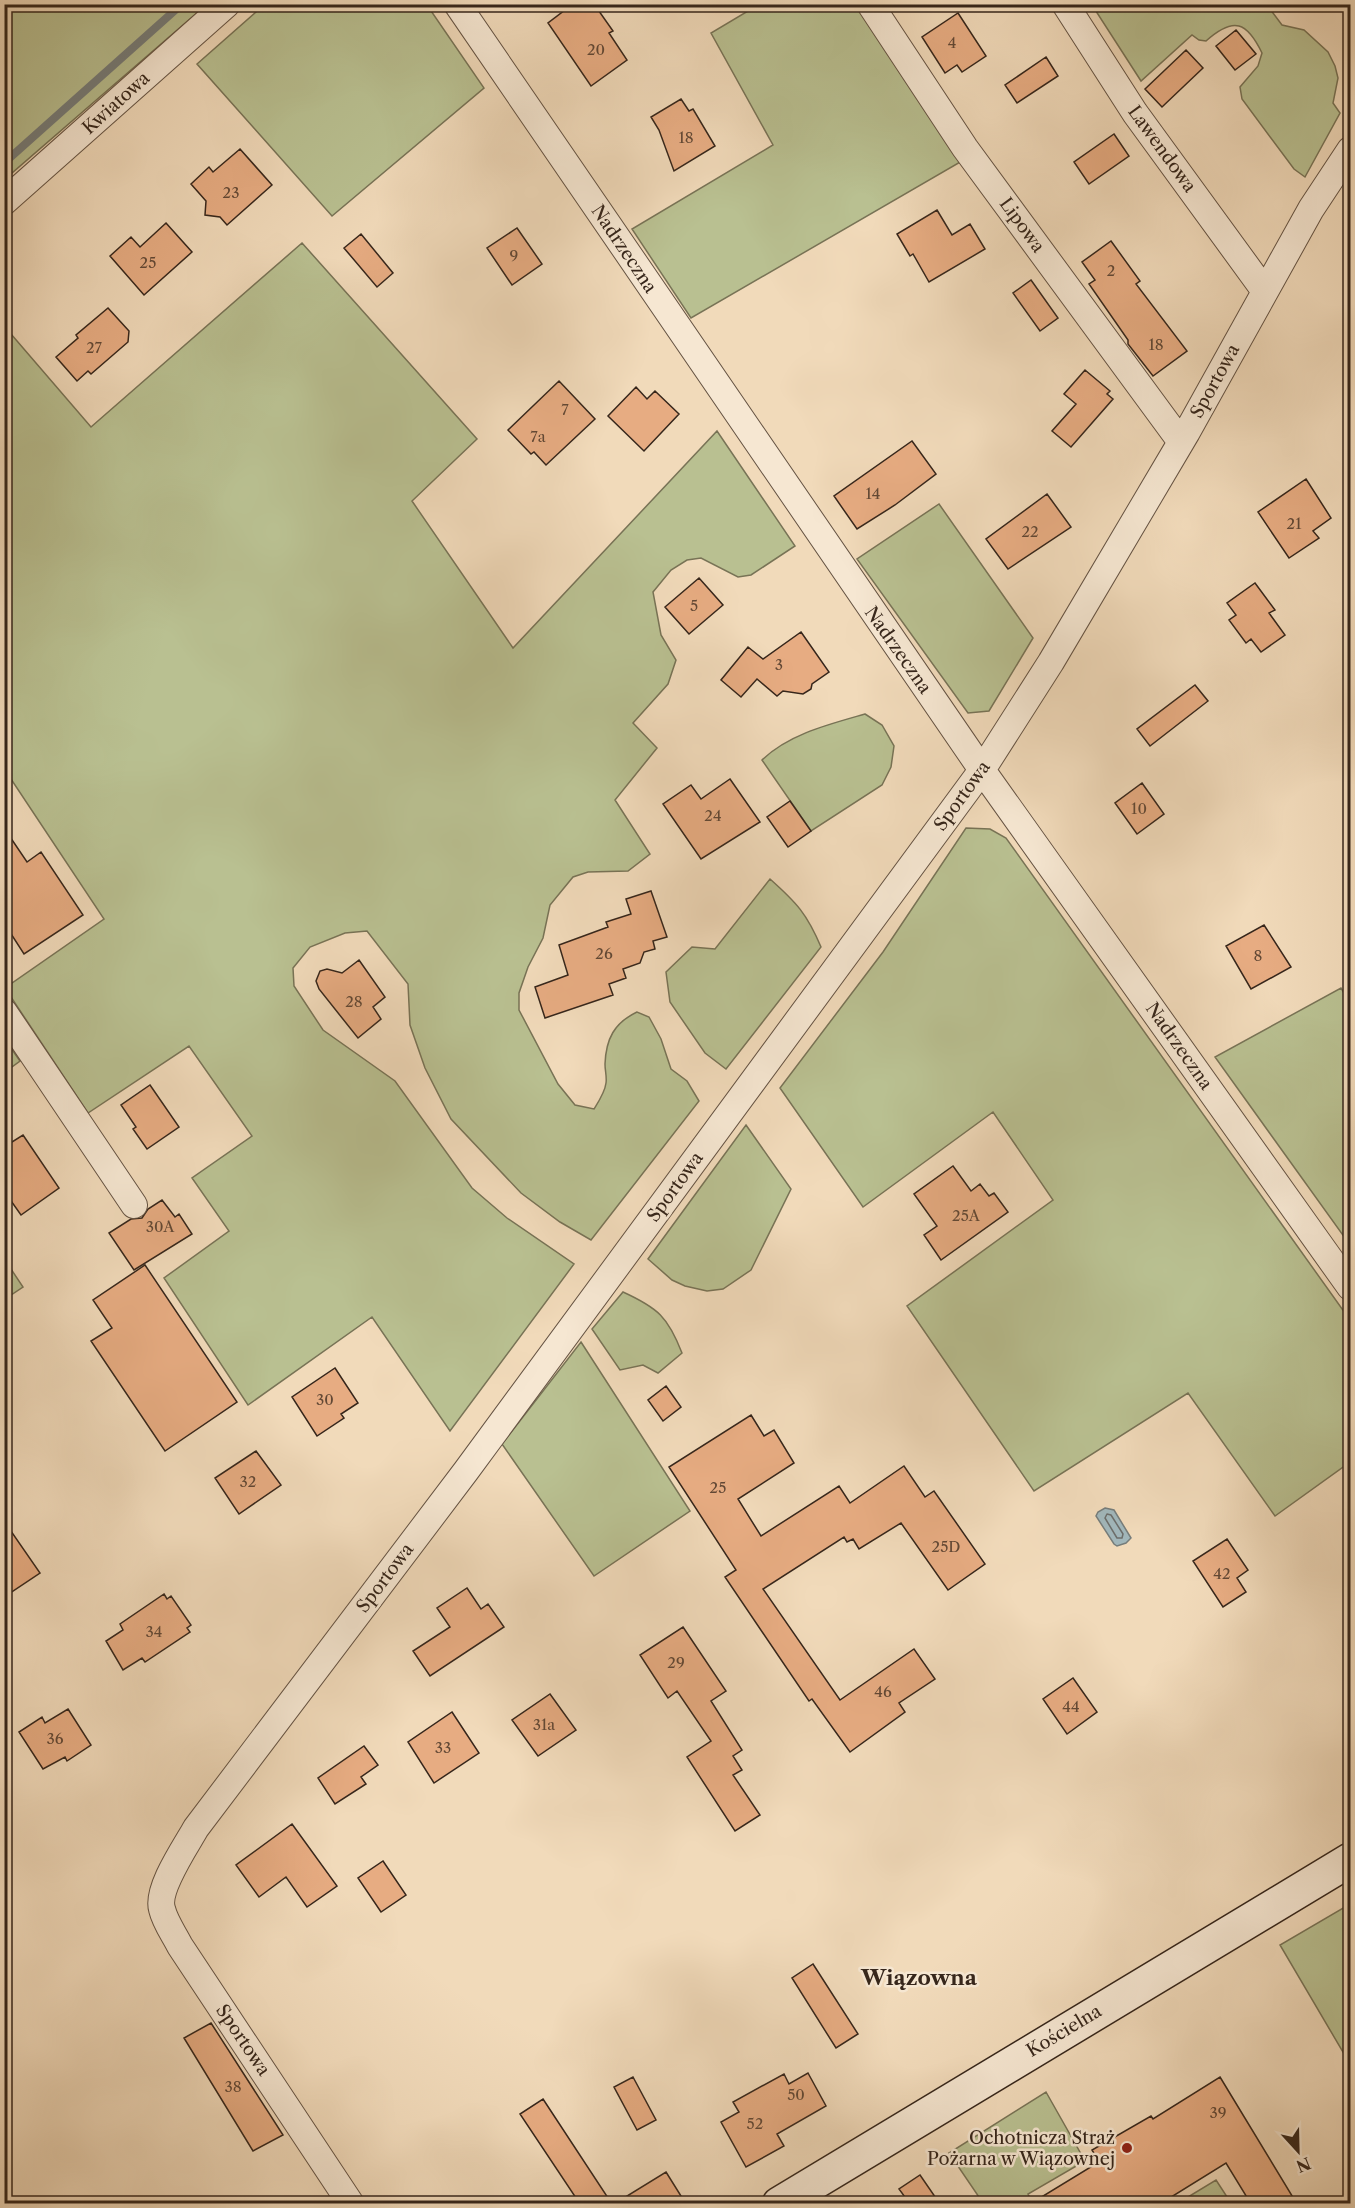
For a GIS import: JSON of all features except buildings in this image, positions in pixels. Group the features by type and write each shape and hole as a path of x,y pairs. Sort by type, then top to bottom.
{"street":[{"name":"Kwiatowa","path":"4,202 227,4"},
{"name":"Nadrzeczna","path":"457,4 982,770 1350,1287"},
{"name":"Lipowa","path":"870,4 965,148 1181,442"},
{"name":"Lawendowa","path":"1065,4 1136,113 1264,290"},
{"name":"Sportowa","path":"351,2204 180,1946 161,1907 166,1882 196,1828 473,1462 982,770 1051,662 1181,442 1311,209 1350,150"},
{"path":"4,1012 134,1205"},
{"name":"Kościelna","path":"779,2204 1350,1860"}],"green space":[{"path":"5,4 206,4 206,5 5,179"},
{"path":"264,5 427,5 484,88 332,216 197,64"},
{"path":"758,5 857,5 962,161 691,318 632,229 773,145 711,33"},
{"path":"1092,5 1267,5 1282,25 1304,30 1328,52 1335,66 1338,78 1333,103 1340,113 1305,177 1294,169 1242,99 1240,87 1258,66 1262,53 1245,29 1239,26 1224,28 1206,41 1199,40 1192,35 1141,81"},
{"path":"302,243 477,439 412,501 513,648 717,431 795,546 751,575 738,577 701,558 687,560 671,570 653,592 661,635 676,660 668,684 633,723 657,748 615,800 650,854 628,871 588,872 573,877 550,905 543,938 528,967 519,993 519,1010 558,1084 575,1105 594,1109 605,1086 605,1064 610,1039 622,1021 637,1012 649,1017 661,1039 671,1069 687,1081 699,1101 591,1240 560,1222 521,1193 451,1119 425,1068 410,1025 408,984 367,931 345,933 310,947 293,968 294,986 323,1030 395,1081 472,1188 507,1218 574,1264 450,1431 372,1317 248,1405 164,1278 229,1231 192,1178 252,1136 189,1046 88,1113 5,988 104,919 5,770 5,327 91,427"},
{"path":"939,504 1033,638 989,711 968,713 857,559"},
{"path":"865,714 882,725 894,746 891,767 882,785 811,831 762,760 797,737"},
{"path":"966,828 990,829 1006,838 1350,1320 1350,1462 1275,1516 1188,1393 1034,1491 907,1306 1053,1200 993,1112 863,1207 780,1088 883,952"},
{"path":"770,879 800,910 821,947 726,1069 705,1053 670,1002 666,972 692,947 715,949"},
{"path":"1341,988 1350,1004 1350,1245 1215,1057"},
{"path":"4,1038 20,1061 5,1072 4,1072"},
{"path":"746,1125 791,1189 751,1270 723,1289 707,1291 685,1286 672,1280 648,1259"},
{"path":"5,1260 23,1287 4,1299"},
{"path":"623,1292 645,1303 660,1315 677,1341 682,1353 658,1373 643,1365 620,1370 592,1329"},
{"path":"581,1342 690,1511 594,1576 502,1444"},
{"path":"1350,1904 1350,2064 1280,1945"},
{"path":"1046,2092 1085,2161 1028,2194 1033,2203 983,2203 949,2153"},
{"path":"1216,2180 1231,2203 1178,2203"}],"water":[{"path":"1105,1508 1114,1510 1131,1538 1126,1543 1117,1546 1114,1544 1096,1516"}],"waterway":[{"path":"4,163 182,4"}],"place":[{"name":"Ochotnicza Straż Pożarna w Wiązownej","path":"1127,2148"}],"district":[{"name":"Wiązowna","path":"919,1978"}]}
